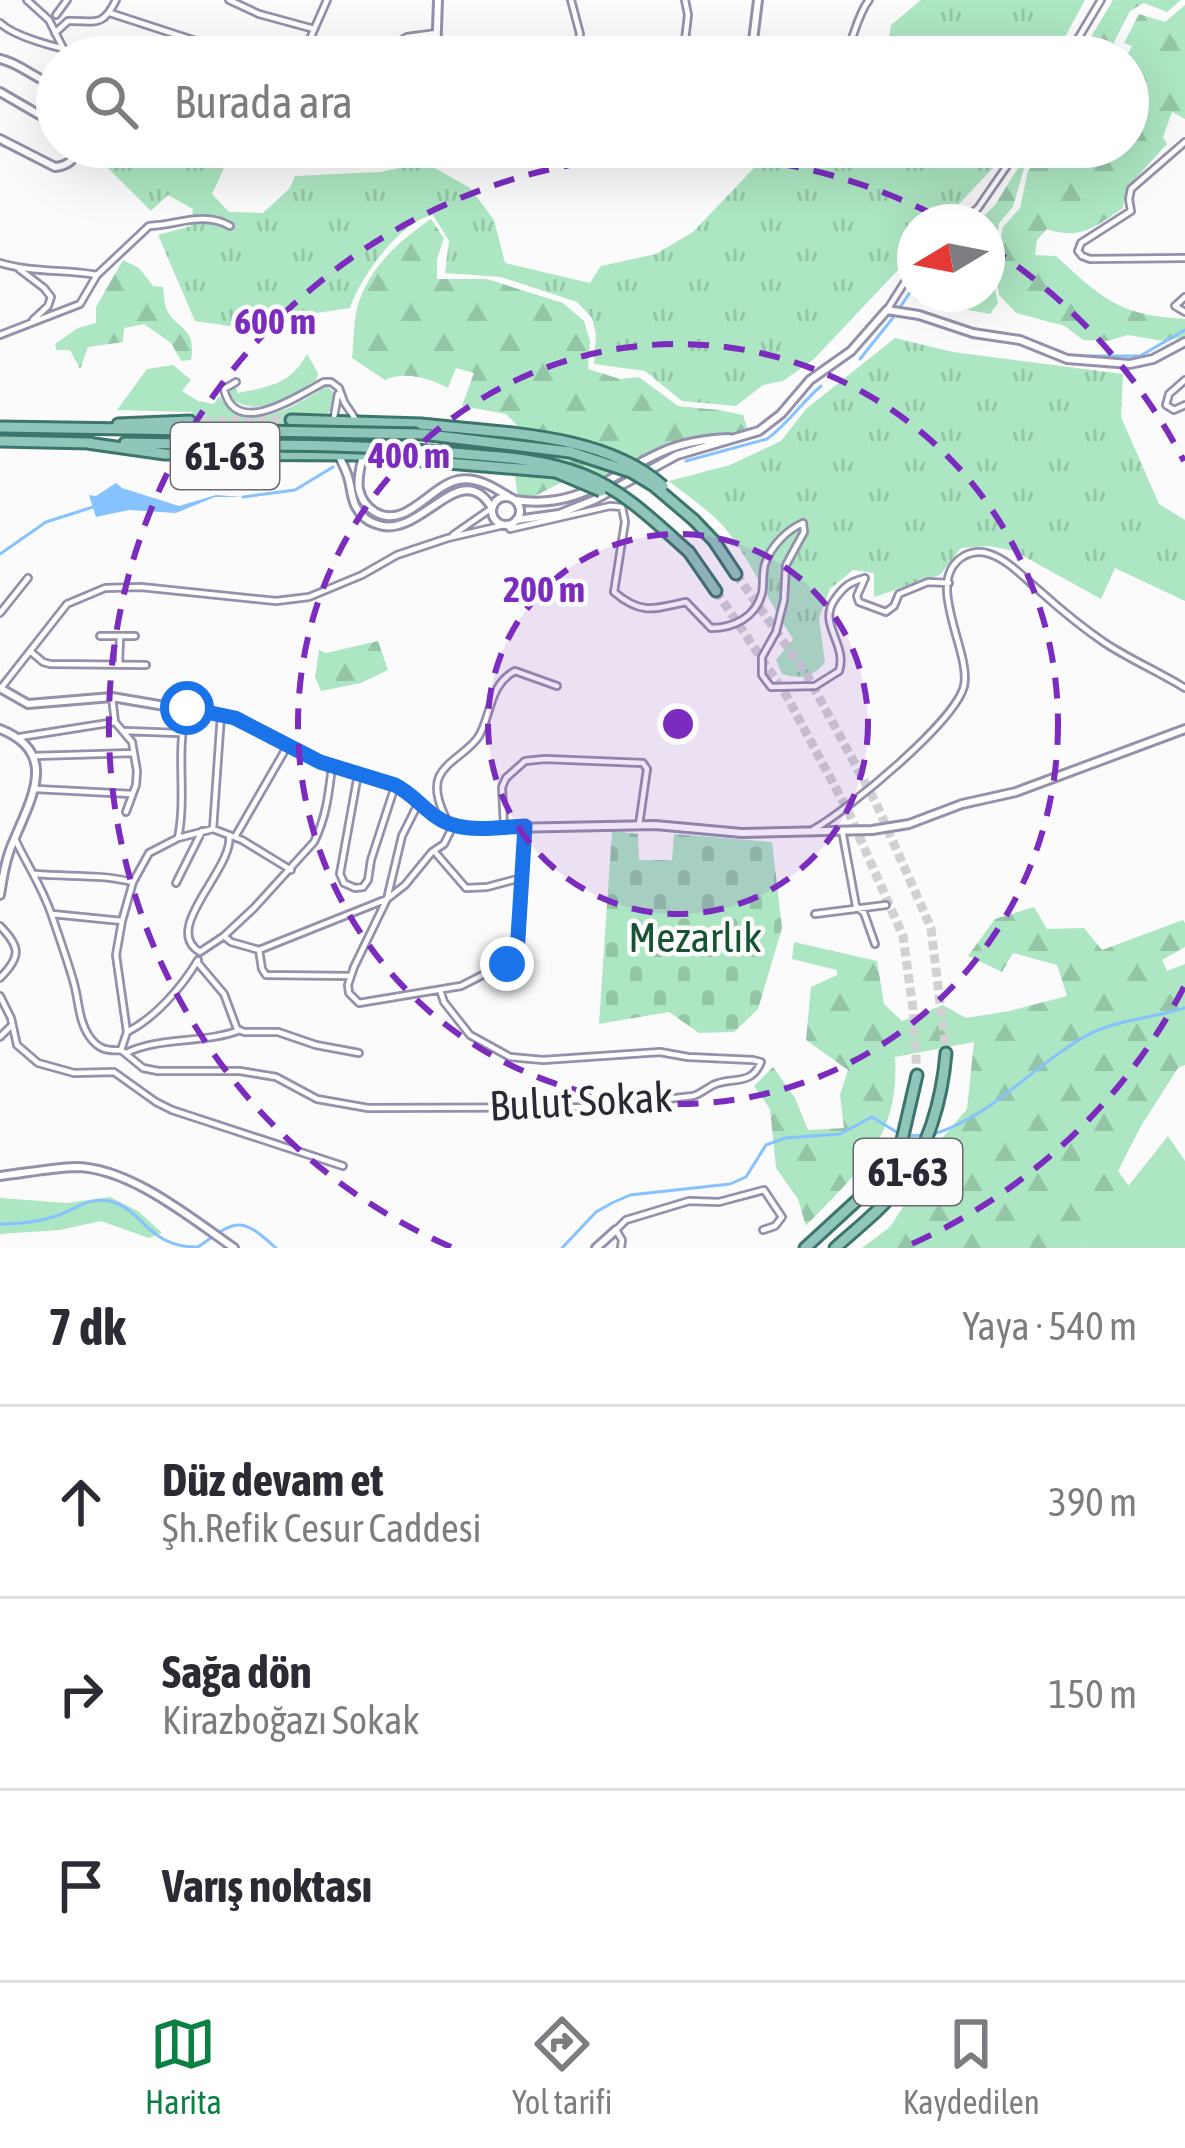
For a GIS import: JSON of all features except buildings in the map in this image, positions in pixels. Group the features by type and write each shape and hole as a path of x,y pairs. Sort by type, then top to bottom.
{"main road":[{"name":"61-63","path":"291,420 421,424 563,441 650,474 676,505"},
{"name":"61-63","path":"78,428 190,421"},
{"name":"61-63","path":"0,427 375,431 570,452 631,472 654,486 714,541 736,574"},
{"name":"61-63","path":"0,441 396,448 555,466 586,476 632,502 689,552 716,591"},
{"name":"61-63","path":"87,442 165,454 364,455 556,472 626,503 660,527"},
{"name":"61-63","path":"835,1248 898,1189 928,1138 946,1053"},
{"name":"61-63","path":"806,1248 878,1182 902,1140 917,1075"}],"street":[{"path":"28,0 45,15 57,36"},
{"path":"55,33 68,21 96,23 110,13 116,0"},
{"path":"229,0 259,14 314,28"},
{"path":"311,36 327,0"},
{"path":"419,36 436,33 438,0"},
{"path":"572,0 580,36"},
{"path":"685,0 686,36"},
{"path":"754,36 758,0"},
{"path":"1080,36 1101,0"},
{"path":"56,14 64,1"},
{"path":"854,36 866,1"},
{"path":"110,13 181,36"},
{"path":"0,23 36,40"},
{"path":"0,59 36,78"},
{"path":"0,92 36,113"},
{"path":"0,139 36,157"},
{"path":"1185,142 1131,189 1131,211 1081,243 1078,251 1090,259 1185,258"},
{"path":"981,204 1005,168"},
{"path":"0,335 80,304 98,275 149,226 208,217 230,226"},
{"path":"0,263 98,275"},
{"path":"18,268 51,297 29,324"},
{"path":"897,298 851,351 800,388 781,414 759,431 677,455 560,514 448,538 397,555 309,597 276,601 141,587 105,588 67,604 0,688 28,704 112,697 235,718 332,765 395,785 438,819 466,829 639,825 742,832 872,830 909,824 962,804 1016,792 1185,729"},
{"path":"1185,298 1175,305 1185,312"},
{"path":"890,310 973,334 1020,340 1066,359 1130,364 1153,359 1185,342"},
{"path":"1185,380 1169,394 1166,405 1174,410 1185,405"},
{"path":"236,382 224,388 228,403 253,413 284,405 324,382 339,388 364,428 359,489 371,510 394,516 455,481 480,482 513,499 520,512 509,523"},
{"path":"339,388 331,437 364,517 380,526 400,526 457,491 478,491 493,508"},
{"path":"509,523 493,516 497,500 551,503 579,496 668,449 700,440 744,437"},
{"path":"509,523 510,529 622,507 625,522 614,592 639,608 662,609 686,602 711,628 724,628 749,617 762,596 764,567 773,548 803,524 804,532 786,566 776,632 762,657 762,675 771,687 815,686 839,671 842,656 827,611 847,583 865,578 856,596 859,602 886,612 899,594 928,582 949,583"},
{"path":"448,538 493,508"},
{"path":"812,830 837,816 927,738 956,702 964,686 964,665 947,595 950,573 968,554 985,551 1007,562 1106,644 1185,688"},
{"path":"0,614 28,578"},
{"path":"100,636 135,636"},
{"path":"118,664 119,636"},
{"path":"29,649 50,664 146,665"},
{"path":"224,937 260,950 387,899 444,844 451,825 439,800 440,775 476,741 500,682 514,671 557,686"},
{"path":"112,697 116,722 132,742 137,771 126,812"},
{"path":"178,838 184,795 180,733 187,708"},
{"path":"213,829 221,715"},
{"path":"20,737 116,722"},
{"path":"0,729 20,737 34,755 34,789 26,818 2,867 0,895"},
{"path":"125,731 180,733"},
{"path":"200,952 188,943 188,932 202,895 287,745"},
{"path":"34,755 134,752"},
{"path":"504,826 502,787 506,778 525,761 545,759 643,763 647,769 639,825"},
{"path":"127,1032 157,1010 200,952 224,937 314,842 322,826 332,765"},
{"path":"358,774 340,874 344,884 355,888 368,880 395,785"},
{"path":"34,789 132,794"},
{"path":"419,802 402,836 387,899 351,976 349,993 359,1003 461,986 514,959 525,826"},
{"path":"123,1052 127,1032 116,955 133,882 149,853 178,838 213,829 291,870"},
{"path":"842,830 856,907 864,913 875,944"},
{"path":"176,884 202,831"},
{"path":"14,838 52,914 81,1020 101,1049 123,1052 241,1030 278,1032 316,1046 359,1053"},
{"path":"434,850 466,888 521,878"},
{"path":"36,874 133,882"},
{"path":"815,914 886,905"},
{"path":"52,914 122,921"},
{"path":"0,926 16,941 16,948 14,960 0,978"},
{"path":"260,950 266,975 351,976"},
{"path":"197,962 224,994 241,1030"},
{"name":"Bulut Sokak","path":"123,1052 143,1068 158,1071 240,1070 276,1077 334,1103 415,1110 598,1107 693,1096 710,1086 747,1078 761,1063 660,1052 543,1060 510,1057 470,1035 440,990"},
{"path":"0,996 17,1046 38,1063 74,1073 114,1072 172,1110 343,1166"},
{"path":"0,1037 11,1026"},
{"path":"0,1176 78,1167 116,1174 234,1248"},
{"path":"596,1248 626,1220 689,1201 719,1202 764,1190 782,1217 775,1226 763,1229"},
{"path":"616,1230 621,1248"}],"green space":[{"path":"921,0 1085,0 1065,36 889,36 891,25"},
{"path":"1113,0 1181,0 1167,12 1144,3 1130,11 1117,36 1092,36"},
{"path":"1185,5 1185,119 1172,112 1163,137 1167,144 1149,164 1149,36 1128,36 1139,14 1165,22"},
{"path":"108,168 224,168 212,194 229,212 263,213 290,188 295,176 435,168 470,188 494,220 505,263 590,283 601,266 656,254 693,232 753,168 993,168 959,204 897,204 897,271 814,359 783,381 763,385 736,406 682,401 645,371 594,364 592,318 577,302 501,277 445,273 449,241 433,215 408,228 383,252 350,308 229,326 195,321 158,235 191,226 193,209 168,195 151,211"},
{"path":"1018,168 1024,168 1013,207 1005,216 1005,204 996,204"},
{"path":"1030,168 1145,168 1127,188 1123,208 1078,232 1047,229 1037,240 1035,255 1056,256 1100,294 1127,309 1185,319 1185,337 1164,341 1128,335 1107,341 1083,340 1065,326 1016,313 1005,301 1005,225 1020,208"},
{"path":"431,219 444,238 437,279 487,279 563,303 584,321 590,341 588,369 620,379 639,377 678,406 743,415 748,430 633,462 608,483 566,480 531,498 518,499 512,454 517,425 506,414 462,406 474,373 456,368 448,388 416,377 385,380 352,358 356,315 368,281 396,247"},
{"path":"123,260 139,268 153,286 163,287 166,308 191,340 191,360 181,361 171,343 144,324 124,328 123,342 88,347 80,369 70,350 57,350 55,344 78,328 96,323 96,307"},
{"path":"895,338 953,352 1123,374 1121,417 1159,504 1185,520 1185,601 1115,568 1101,599 1014,551 990,546 961,548 940,575 874,597 874,573 853,570 830,589 819,618 825,662 806,676 782,674 776,660 793,639 722,525 669,481 730,465 781,441 806,409"},
{"path":"307,354 317,379 296,393 263,406 240,404 229,397 236,387 238,393 286,378"},
{"path":"173,365 191,380 182,391 214,404 219,396 242,415 256,417 286,409 327,386 333,392 332,408 328,413 286,414 285,425 193,424 192,412 117,410 147,369"},
{"path":"378,641 388,670 361,683 321,691 315,677 319,650 326,653"},
{"name":"Mezarlık","path":"612,831 638,834 639,860 672,860 674,834 772,842 782,928 758,1009 734,1032 699,1033 669,1012 599,1024"},
{"path":"1034,907 1047,929 1084,928 1102,950 1185,923 1185,947 1162,960 1167,971 1185,964 1185,1065 1178,1068 1141,1126 1118,1171 1129,1186 1079,1248 862,1248 890,1227 943,1137 967,1109 974,1042 895,1057 895,1086 882,1132 858,1170 806,1226 798,1199 776,1168 770,1109 754,1086 773,1067 795,1098 808,1130 844,1128 840,1095 848,1070 806,1040 811,987 837,975 837,970 792,959 794,942 877,961 884,1004 902,1021 943,1005 966,1018 1067,996 1057,965 1013,953 1002,972 968,956 995,919"},
{"path":"1168,1136 1185,1161 1185,1248 1079,1248"},
{"path":"110,1197 138,1211 162,1233 149,1238 101,1221 60,1230 0,1234 0,1198 67,1203"}],"water":[{"path":"116,483 179,506 216,495 243,497 215,497 176,513 129,510 96,517 89,495 96,496"}],"waterway":[{"path":"860,359 897,312"},
{"path":"1070,356 1140,356 1185,330"},
{"path":"686,461 767,439 821,386"},
{"path":"243,497 295,490 333,467"},
{"path":"0,554 46,522 93,507"},
{"path":"934,1134 994,1103 1095,1031 1185,1008"},
{"path":"562,1248 596,1212 612,1203 630,1195 730,1184 746,1177 766,1145 785,1138 840,1134 872,1117 903,1136 924,1135"},
{"path":"0,1224 43,1220 101,1200 120,1205 156,1235 181,1246 198,1247 238,1225 254,1230 276,1248"}],"tunnel":[{"path":"190,421 291,420"},
{"path":"736,574 807,675 876,803 931,928 946,1053"},
{"path":"716,591 786,695 848,811 903,936 917,1075"}],"route":[{"path":"187,708 235,718 320,762 395,785 449,824 466,829 525,826 517,954 507,964"}]}
